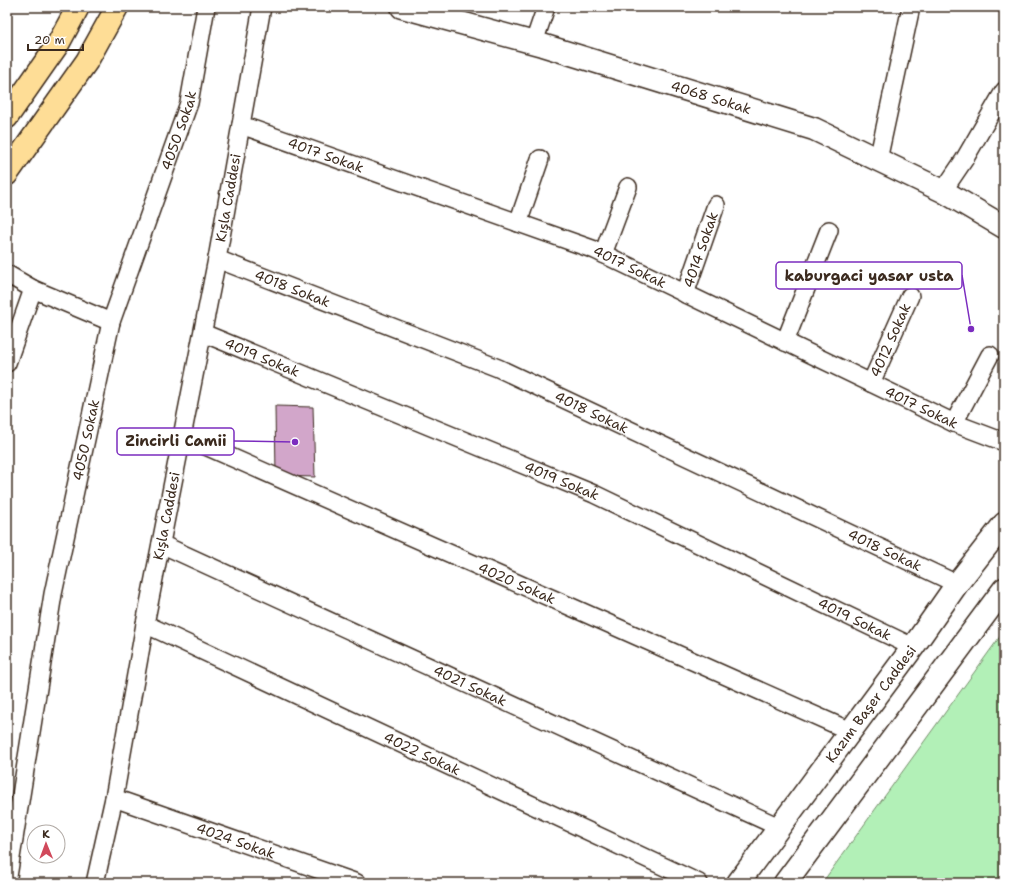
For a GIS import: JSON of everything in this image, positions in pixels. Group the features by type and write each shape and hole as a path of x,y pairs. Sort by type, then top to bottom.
{"main road":[{"path":"7,117 58,44 78,7"},
{"path":"7,174 87,60 117,7"},
{"name":"4068 Sokak","path":"402,7 534,42 814,129 943,190 1004,227"},
{"name":"Kazım Başer Caddesi","path":"738,883 913,647 957,584 1004,524"},
{"path":"785,883 1004,589"}],"street":[{"name":"4050 Sokak","path":"8,883 53,594 111,322 188,103 206,7"},
{"name":"Kışla Caddesi","path":"96,882 114,798 145,624 203,333 262,7"},
{"path":"534,42 546,7"},
{"path":"878,160 911,7"},
{"path":"943,190 964,160 1004,92"},
{"name":"4017 Sokak","path":"241,125 603,254 954,423 1004,442"},
{"path":"518,223 540,159"},
{"path":"603,254 628,187"},
{"name":"4014 Sokak","path":"686,294 716,205"},
{"path":"785,342 829,230"},
{"name":"4018 Sokak","path":"217,259 498,368 957,584"},
{"path":"7,274 33,289 111,322"},
{"path":"7,363 33,289"},
{"name":"4012 Sokak","path":"871,383 910,296"},
{"name":"4019 Sokak","path":"203,333 594,494 913,647"},
{"path":"954,423 990,355"},
{"name":"4020 Sokak","path":"183,436 850,731"},
{"name":"4021 Sokak","path":"162,544 779,827"},
{"name":"4022 Sokak","path":"145,624 699,883"},
{"name":"4024 Sokak","path":"114,798 357,883"}],"green space":[{"path":"1004,631 1004,883 822,883"}],"building":[{"path":"275,406 313,407 315,477 276,476"}],"place":[{"name":"kaburgaci yasar usta","path":"971,329"},
{"name":"Zincirli Camii","path":"295,442"}]}
